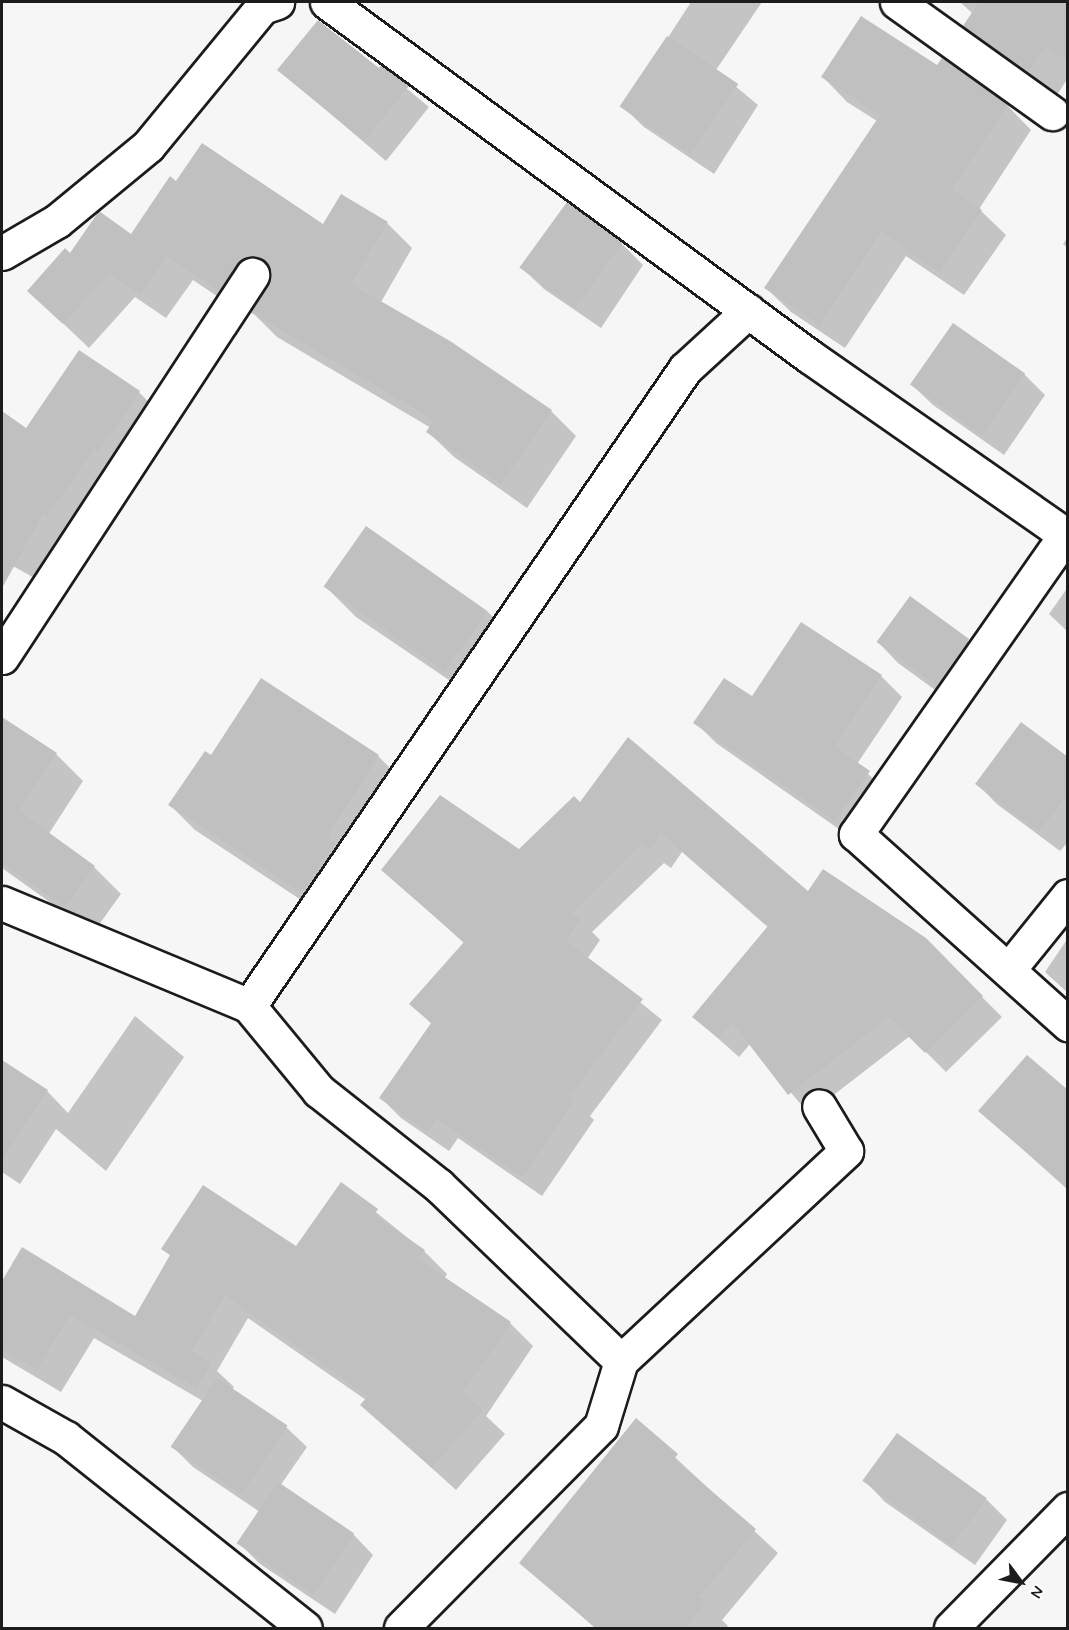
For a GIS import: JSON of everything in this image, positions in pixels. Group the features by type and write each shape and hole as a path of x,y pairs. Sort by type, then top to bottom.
{"street":[{"path":"2,253 57,221 148,146 262,7 277,2"},
{"path":"327,2 748,311 1066,537 856,834 1068,1024"},
{"path":"897,2 1052,113"},
{"path":"2,657 252,275"},
{"path":"249,1006 685,369 748,311"},
{"path":"1009,969 1068,896"},
{"path":"2,903 249,1006 319,1091 438,1185 621,1361"},
{"path":"401,1629 601,1426 621,1361 846,1151 819,1106"},
{"path":"2,1402 66,1438 305,1629"},
{"path":"951,1629 1068,1509"}],"building":[{"path":"979,2 1068,2 1068,61 1046,47 1028,73 963,26"},
{"path":"861,16 937,65 942,58 1008,104 952,189 982,210 939,272 881,232 820,325 764,288 880,115 821,77"},
{"path":"318,20 379,68 381,65 409,86 364,141 277,70"},
{"path":"667,36 738,84 691,155 619,106"},
{"path":"202,143 323,224 341,194 388,222 351,284 450,341 552,410 501,484 426,432 434,420 250,312 271,277 262,259 243,259 219,291 167,256 140,294 109,273 63,324 27,291 65,248 70,253 99,211 131,234 170,176 176,181"},
{"path":"567,202 623,243 575,308 519,268"},
{"path":"953,323 1025,373 982,435 910,384"},
{"path":"79,350 140,391 99,451 94,448 47,517 43,514 2,588 2,411 26,428"},
{"path":"366,526 487,611 445,672 324,587"},
{"path":"910,596 969,639 936,685 876,642"},
{"path":"801,622 882,675 835,747 870,771 835,821 693,723 724,678 752,696"},
{"path":"261,678 379,755 327,837 335,843 302,893 168,805 205,751 211,755"},
{"path":"2,717 57,753 19,811 95,866 65,907 2,863"},
{"path":"1021,722 1068,757 1068,794 1039,832 975,784"},
{"path":"628,737 808,891 823,869 926,938 983,996 925,1053 889,1017 788,1095 732,1022 718,1038 692,1017 768,926 661,833 650,849 642,844 572,913 580,919 566,941 643,999 570,1096 575,1099 522,1177 437,1119 428,1132 379,1098 431,1023 409,1004 464,942 381,870 440,795 519,849 574,796 580,802"},
{"path":"1027,1055 1068,1090 1068,1188 978,1111"},
{"path":"2,1060 48,1090 2,1161"},
{"path":"341,1182 378,1209 374,1215 425,1250 418,1259 511,1322 463,1393 483,1410 432,1468 360,1405 368,1396 225,1296 192,1351 211,1363 196,1388 70,1315 37,1370 2,1349 2,1281 22,1247 135,1316 170,1255 161,1249 203,1185 296,1246"},
{"path":"217,1378 287,1426 241,1494 171,1447"},
{"path":"636,1418 678,1454 674,1459 756,1529 699,1597 706,1601 687,1629 597,1629 519,1563"},
{"path":"897,1433 987,1498 952,1546 862,1481"},
{"path":"278,1482 354,1533 313,1595 237,1543"}]}
